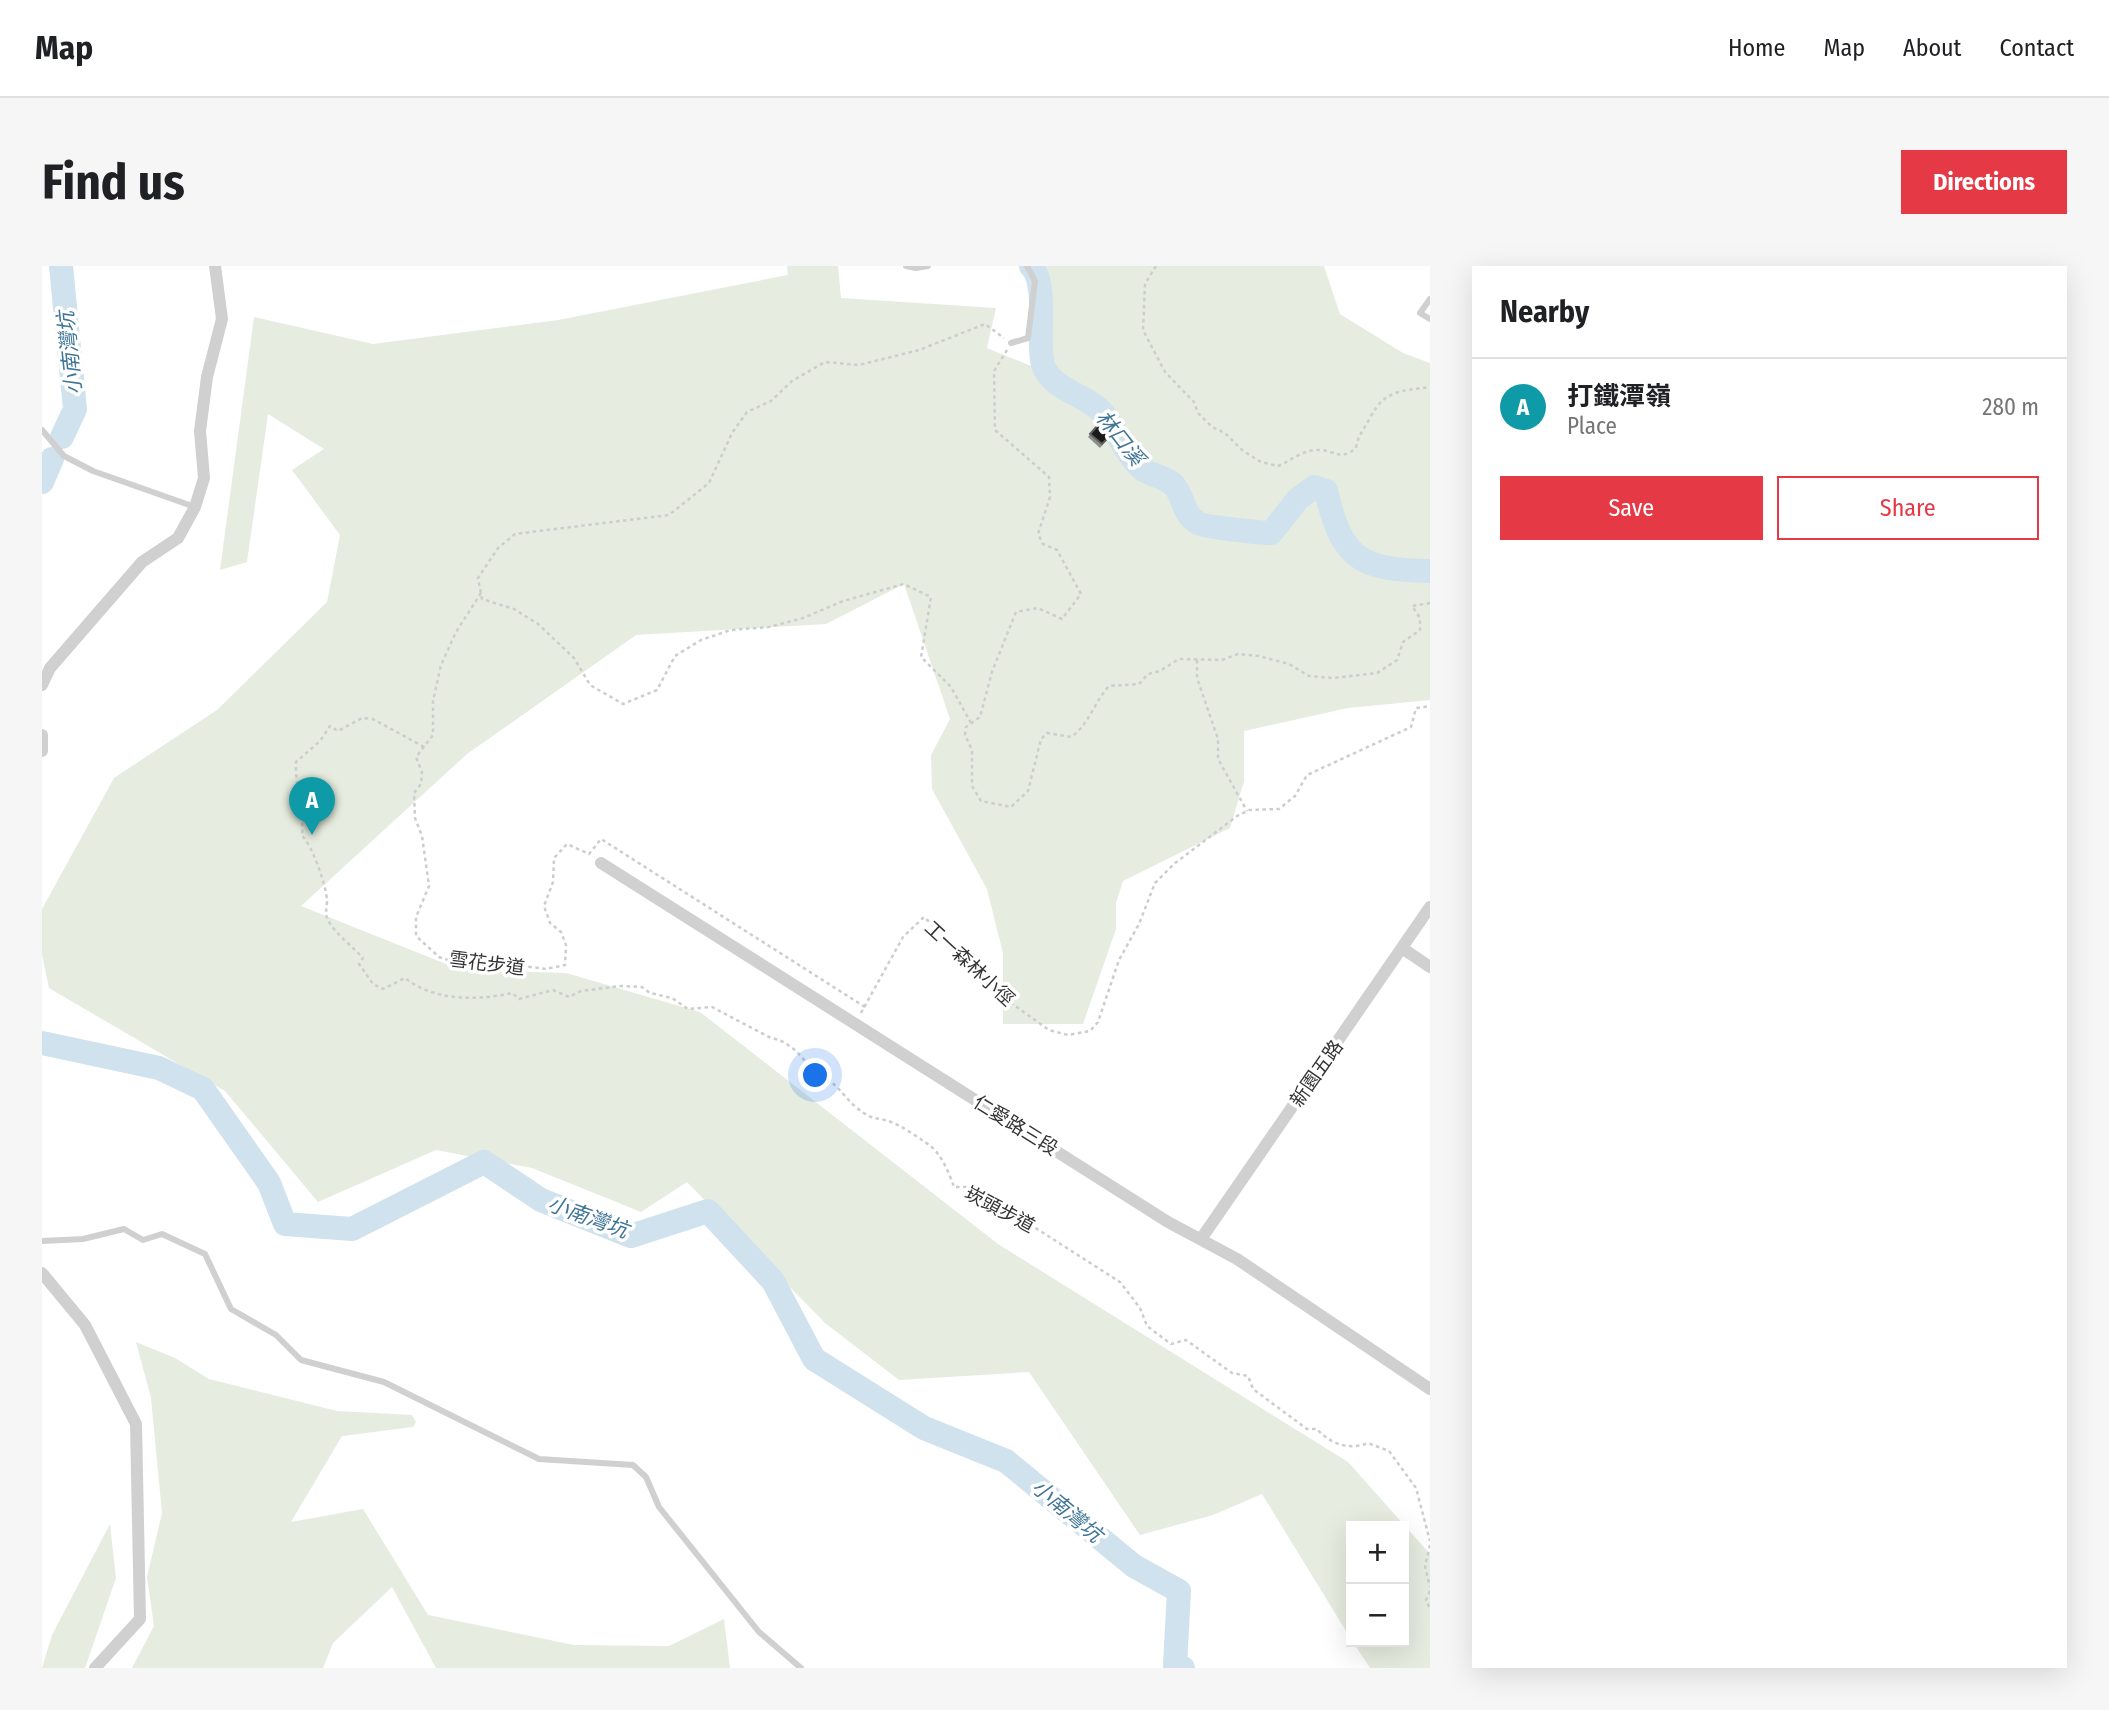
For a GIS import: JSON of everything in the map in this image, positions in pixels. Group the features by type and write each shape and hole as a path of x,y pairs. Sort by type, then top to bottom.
{"street":[{"path":"42,685 50,668 142,562 178,538 195,507 204,478 200,432 207,377 222,319 215,266"},
{"path":"42,735 42,751"},
{"name":"仁愛路三段","path":"601,863 1168,1222 1237,1259 1430,1389"},
{"name":"新園五路","path":"1201,1239 1430,907"},
{"path":"1402,948 1430,967"},
{"path":"42,1273 85,1325 136,1424 140,1619 95,1668"}],"lane":[{"path":"906,266 929,266"},
{"path":"1011,343 1028,338 1035,281 1027,266"},
{"path":"1430,299 1420,313 1430,319"},
{"path":"42,429 64,456 93,471 195,507"},
{"path":"42,1241 83,1239 124,1229 143,1240 162,1234 205,1254 231,1308 276,1335 301,1360 384,1382 539,1459 633,1465 646,1477 659,1507 759,1632 801,1668"}],"path":[{"path":"1156,266 1145,284 1143,330 1165,372 1194,402 1198,413 1212,428 1225,433 1261,462 1278,466 1298,454 1322,450 1335,456 1346,456 1356,448 1358,435 1375,405 1385,396 1430,387"},
{"name":"雪花步道","path":"864,1007 601,839 589,854 567,844 554,858 553,882 544,906 550,923 561,932 566,945 565,965 526,968 500,963 457,963 439,957 416,936 416,917 429,886 422,836 415,818 414,793 421,785 422,772 416,757 433,735 433,701 440,665 456,632 481,592 478,578 498,548 515,534 668,515 709,483 732,433 747,412 771,401 792,381 825,362 859,365 919,350 985,324 1011,343"},
{"path":"1011,343 994,371 995,430 1049,477 1049,497 1038,534 1044,544 1057,550 1081,594 1074,599 1062,619 1038,608 1016,612 992,672 980,717 966,727 965,734 972,750 972,786 981,802 1011,807 1028,791 1032,765 1040,753 1041,739 1047,733 1071,737 1081,730 1097,699 1109,686 1139,684 1148,674 1179,659 1248,655 1289,664 1310,676 1333,678 1377,673 1397,660 1403,642 1420,630 1420,618 1412,606 1430,603"},
{"path":"481,592 482,599 514,609 538,624 574,658 590,685 624,704 657,690 675,656 701,640 731,630 769,628 843,601 904,584 931,597 921,657 951,687 971,723"},
{"path":"1197,660 1197,678 1218,738 1218,759 1247,811"},
{"name":"工一森林小徑","path":"855,1024 903,937 925,917 990,988 1049,1030 1068,1035 1090,1031 1102,1012 1119,960 1139,924 1154,883 1174,864 1247,811 1279,808 1295,796 1307,775 1411,727 1416,708 1430,706"},
{"name":"崁頭步道","path":"424,747 373,719 362,718 338,730 330,726 320,741 296,762 299,808 303,817 302,836 309,841 321,877 327,902 324,910 329,922 363,958 359,964 373,984 383,989 405,978 420,990 457,997 491,998 512,993 519,999 553,990 569,997 581,991 621,986 642,987 650,993 672,998 688,1009 712,1007 771,1038 780,1040 807,1061 814,1076 824,1077 842,1089 854,1106 874,1120 891,1121 930,1145 948,1171 954,1187 968,1187 1120,1282 1140,1308 1154,1334 1171,1344 1186,1340 1232,1373 1248,1376 1253,1389 1307,1429 1317,1429 1328,1441 1359,1447 1368,1443 1389,1451 1416,1488 1430,1543 1425,1566 1430,1589 1426,1600 1430,1609"}],"shaded area":[{"path":"787,266 838,266 841,298 996,308 987,348 1031,366 1047,273 1039,266 1324,266 1340,314 1403,353 1430,363 1430,700 1348,708 1244,731 1244,781 1230,828 1123,881 1116,903 1116,929 1083,1024 1003,1024 1003,953 987,889 932,789 931,755 950,719 904,584 826,624 636,635 467,754 301,906 461,970 566,973 700,1012 998,1244 1348,1462 1401,1521 1346,1521 1346,1631 1262,1494 1213,1515 1140,1535 1029,1372 899,1380 825,1323 687,1182 641,1212 532,1168 436,1150 318,1202 225,1091 49,988 42,955 42,909 114,778 217,710 327,602 340,535 292,470 324,449 268,414 247,562 220,570 254,317 373,344 558,320 788,275"},
{"path":"136,1342 175,1358 209,1379 337,1411 412,1415 416,1422 413,1427 342,1436 291,1522 363,1509 428,1615 574,1645 669,1646 724,1619 730,1668 436,1668 392,1587 333,1643 323,1668 132,1668 154,1626 147,1577 162,1513 151,1398"},
{"path":"110,1524 116,1578 85,1668 42,1668 52,1635"},
{"path":"1409,1530 1430,1554 1430,1668 1370,1668 1356,1647 1409,1647"}],"building":[{"path":"1098,425 1110,436 1102,444 1090,434"}],"waterway":[{"name":"小南灣坑","path":"61,266 75,409 62,437"},
{"name":"林口溪","path":"1031,266 1036,274 1041,299 1041,355 1047,373 1060,386 1100,410 1140,467 1172,484 1187,511 1198,523 1271,533 1298,499 1314,487 1326,491 1339,532 1358,556 1387,568 1430,571"},
{"name":"小南灣坑","path":"42,482 52,459"},
{"name":"小南灣坑","path":"42,1043 159,1068 203,1089 269,1183 285,1224 352,1229 484,1162 541,1200 631,1236 708,1211 773,1281 814,1359 924,1428 1006,1461 1134,1566 1179,1591 1175,1665 1183,1668"}],"place":[{"name":"打鐵潭嶺","path":"312,835"}]}
